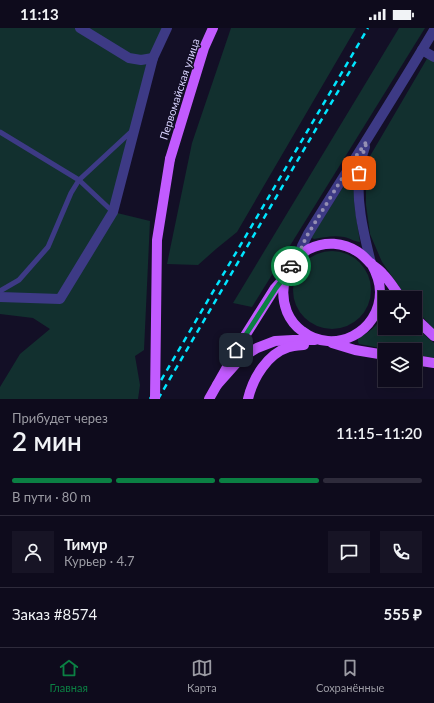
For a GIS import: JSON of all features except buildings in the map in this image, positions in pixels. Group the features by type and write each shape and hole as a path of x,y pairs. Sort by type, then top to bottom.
{"main road":[{"name":"Первомайская улица","path":"155,399 157,240 170,159 204,48 213,28"},
{"path":"209,399 243,339 276,288 299,256 309,249 320,245 336,244 352,248 365,257 382,273 396,291"},
{"path":"217,384 241,358 257,348 275,341 340,341 358,334 372,320 377,311 379,301 379,281 371,263"},
{"path":"286,275 283,299 288,315 298,328 320,340 356,350 378,354"},
{"path":"422,325 434,336"},
{"path":"248,399 255,379 264,366 275,355 290,347 304,345 320,340"},
{"path":"422,361 434,363"}],"street":[{"path":"80,28 128,58 141,60 153,58"},
{"path":"0,297 60,299 113,212 153,58 168,28"},
{"path":"299,256 308,234 354,159 367,141 434,30"},
{"path":"422,50 434,57"},
{"path":"367,141 360,163 358,194 359,210 371,263"}],"lane":[{"path":"0,291 19,280 48,246 70,193 79,180 135,128"},
{"path":"0,132 79,180 113,212"}],"green space":[{"path":"0,28 167,28 153,58 113,212 150,221 144,350 135,356 140,385 138,399 0,399 0,387 20,354 50,329 33,318 0,314"},
{"path":"231,28 356,28 237,232 198,265 167,264 192,143"},
{"path":"399,28 425,28 252,307 233,303"},
{"path":"428,57 434,61 434,330 422,316 422,291 402,291 382,262 370,234 366,205 366,163"},
{"path":"352,173 360,242 340,236 312,238 312,236"},
{"path":"332,251 347,254 360,262 368,275 371,290 368,305 360,318 347,326 332,329 317,326 304,318 296,305 293,290 296,275 304,262 317,254"},
{"path":"378,322 378,335 422,335 422,333 434,343 434,358 422,356 422,343 378,343 378,348 359,344 358,338 375,326"}],"railway":[{"path":"150,399 368,28"},
{"path":"158,399 357,59"}],"way so far":[{"path":"291,266 299,256 308,234 359,150 367,141 360,163 359,173"}],"route":[{"path":"236,350 291,266"}]}
